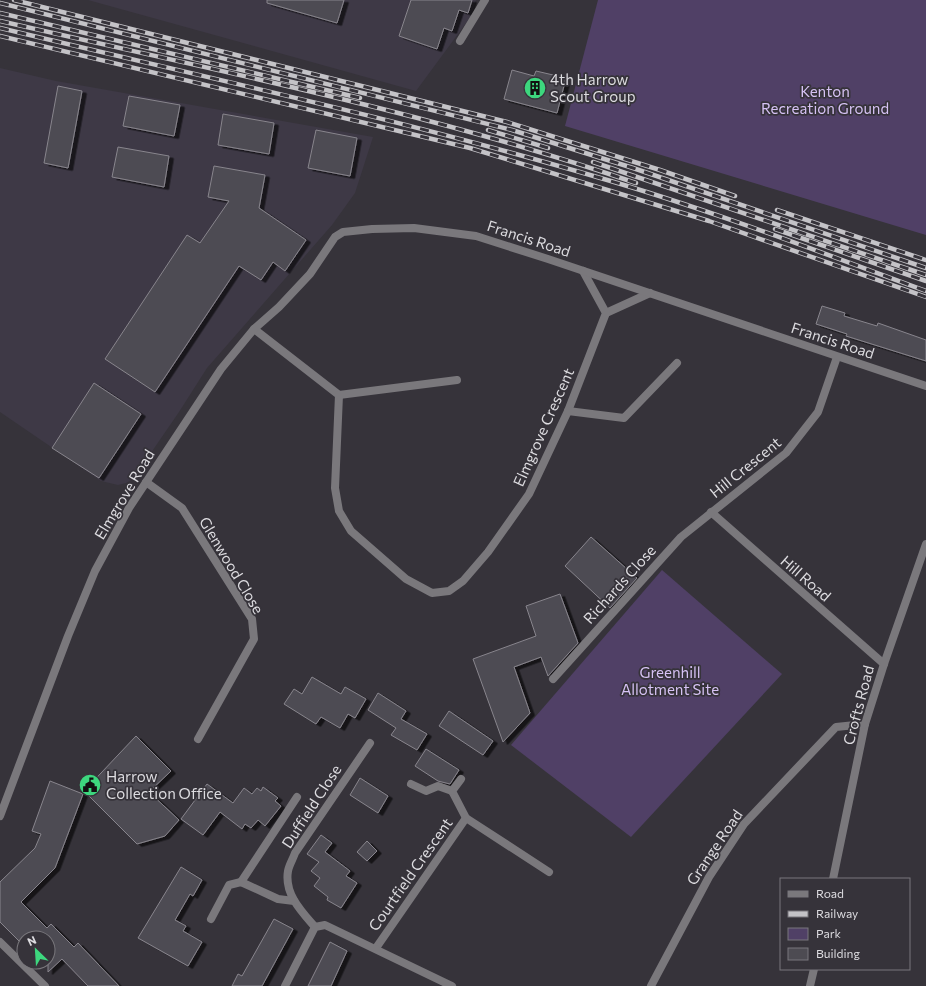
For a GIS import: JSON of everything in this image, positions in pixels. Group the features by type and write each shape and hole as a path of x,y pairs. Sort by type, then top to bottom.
{"street":[{"path":"460,41 485,0"},
{"name":"Francis Road","path":"343,232 372,229 414,228 476,236 926,386"},
{"name":"Elmgrove Road","path":"0,816 68,636 95,571 129,508 221,369 254,330 279,307 310,274 335,237 343,232"},
{"path":"583,271 606,314 650,293"},
{"name":"Elmgrove Crescent","path":"340,394 335,488 338,511 351,531 401,575 432,593 449,591 463,581 488,552 529,494 568,411 606,314"},
{"path":"254,330 340,394 457,380"},
{"name":"Hill Crescent","path":"710,512 786,454 818,412 837,356"},
{"path":"568,411 624,418 677,363"},
{"name":"Glenwood Close","path":"146,482 182,508 252,619 254,639 198,739"},
{"name":"Hill Road","path":"710,512 884,664"},
{"name":"Richards Close","path":"553,679 681,538 710,512"},
{"name":"Crofts Road","path":"833,878 865,724 884,664 926,544"},
{"name":"Grange Road","path":"651,986 709,877 744,824 836,727 865,724"},
{"name":"Duffield Close","path":"315,927 294,901 289,888 288,872 295,853 370,743"},
{"path":"452,791 461,779"},
{"path":"411,784 426,791 438,786 452,791 466,818"},
{"path":"241,882 297,797"},
{"name":"Courtfield Crescent","path":"376,948 466,818 549,872"},
{"path":"210,919 229,885 241,882 278,899 294,901"},
{"path":"285,986 315,927 325,925 376,948 452,986"},
{"path":"0,942 45,986"},
{"path":"810,986 814,970"}],"shaded area":[{"path":"88,0 476,0 472,15 416,91"},
{"path":"0,68 56,81 373,137 355,193 332,225 207,368 133,479 126,483 118,485 101,481 0,412"}],"green space":[{"name":"Kenton Recreation Ground","path":"598,0 926,0 926,235 565,126"},
{"name":"Greenhill Allotment Site","path":"662,570 782,674 631,837 511,745"}],"building":[{"path":"267,0 344,0 337,23 267,3"},
{"path":"411,0 472,0 468,13 459,10 452,31 444,28 437,49 399,36"},
{"name":"4th Harrow Scout Group","path":"512,70 534,76 536,71 566,78 557,113 504,99"},
{"path":"58,86 82,91 68,168 44,163"},
{"path":"129,96 180,105 174,136 123,126"},
{"path":"223,114 274,123 269,154 218,145"},
{"path":"316,130 357,138 350,176 308,168"},
{"path":"118,147 169,156 164,187 112,177"},
{"path":"214,166 265,175 259,208 306,240 285,271 273,262 261,280 239,266 155,392 105,359 187,235 200,243 229,201 208,197"},
{"path":"822,306 845,313 844,316 877,326 878,323 926,340 926,361 846,336 847,334 816,324"},
{"path":"94,383 141,414 99,478 52,448"},
{"path":"591,537 637,578 610,608 565,566"},
{"path":"560,594 578,643 548,676 541,657 514,667 530,713 503,742 473,659 536,636 526,606"},
{"path":"312,677 341,694 345,687 366,699 355,718 348,714 340,728 321,717 316,724 284,704 294,689 302,694"},
{"path":"378,693 406,711 401,719 427,734 417,750 391,735 396,728 368,710"},
{"path":"449,711 493,741 483,755 439,726"},
{"path":"136,736 171,771 149,792 179,820 165,836 137,844 84,791"},
{"path":"426,749 459,770 450,784 438,781 415,766"},
{"path":"360,778 388,796 378,813 350,795"},
{"path":"50,781 83,794 55,868 21,902 47,928 51,924 74,947 78,943 119,986 88,986 62,959 56,965 56,930 16,930 16,938 0,922 0,882 35,848 41,834 32,831"},
{"path":"207,784 233,803 244,788 252,794 257,788 261,791 263,787 278,798 275,801 281,806 265,826 258,820 251,828 245,824 242,829 220,812 203,835 181,819"},
{"path":"321,835 332,843 325,852 350,871 346,876 357,883 341,908 327,900 328,897 314,886 320,878 311,871 319,862 307,854"},
{"path":"367,841 377,851 367,861 357,852"},
{"path":"181,867 202,880 193,896 190,894 175,920 186,926 183,931 202,942 188,966 138,938"},
{"path":"274,919 293,929 262,986 232,986 238,974 242,976"},
{"path":"330,942 347,951 331,986 308,986"}],"railway":[{"path":"14,0 507,122 660,170 735,196"},
{"path":"0,3 512,130 633,168 926,268"},
{"path":"0,13 360,98"},
{"path":"0,21 400,113 558,158 636,183"},
{"path":"0,28 374,117 597,177 639,189 762,231 926,291"},
{"path":"0,36 470,148 709,221 926,297"},
{"path":"488,130 548,148"},
{"path":"593,162 926,275"},
{"path":"777,210 926,260"},
{"path":"775,229 926,281"}],"place":[{"name":"4th Harrow Scout Group","path":"535,88"},
{"name":"Harrow Collection Office","path":"90,785"}]}
